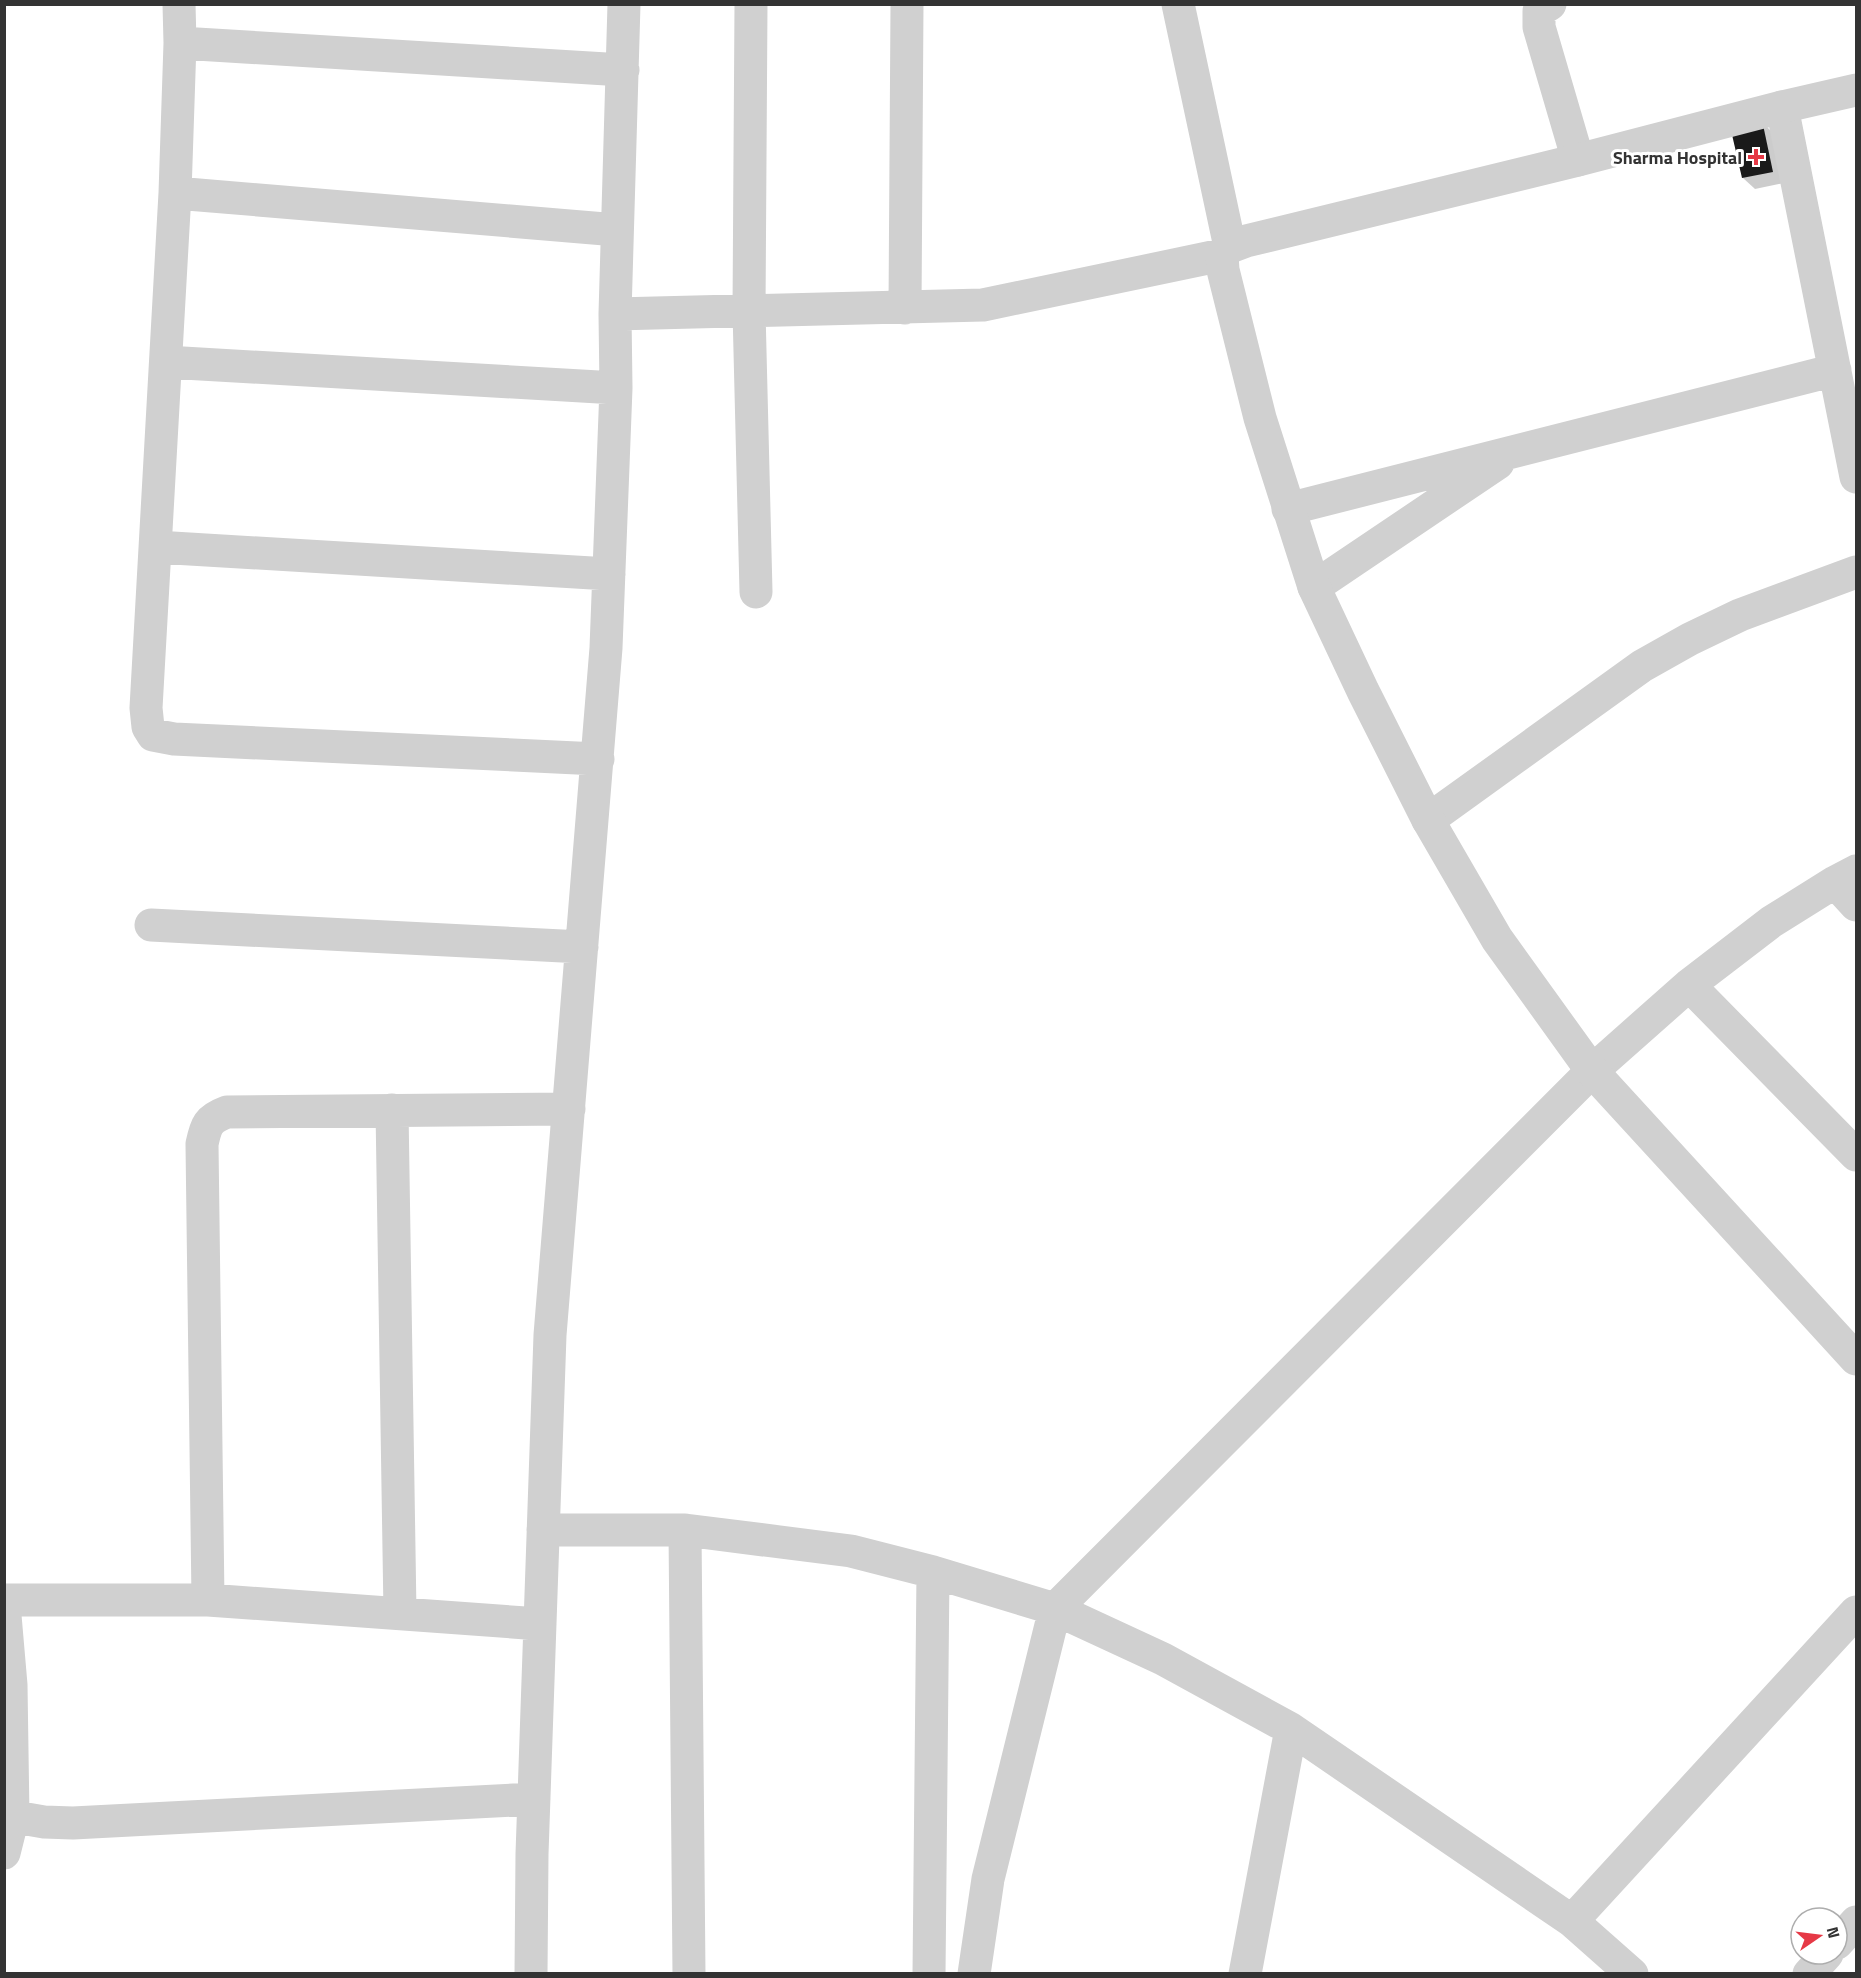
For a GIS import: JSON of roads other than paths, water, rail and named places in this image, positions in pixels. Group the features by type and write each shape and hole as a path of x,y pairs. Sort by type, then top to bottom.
{"street":[{"path":"179,4 176,193 146,708 148,727 153,735 174,739 598,759"},
{"path":"531,1974 532,1854 550,1335 606,648 616,388 615,314 624,4"},
{"path":"751,4 749,311 756,592"},
{"path":"905,308 907,4"},
{"path":"1178,4 1226,251 1223,270 1260,418 1314,586 1363,691 1428,820 1497,939 1592,1071 1857,1359"},
{"path":"1550,4 1539,11 1539,27 1578,160"},
{"path":"180,43 623,70"},
{"path":"615,314 983,305 1226,251 1782,107 1857,90"},
{"path":"1782,107 1857,477"},
{"path":"176,193 617,230"},
{"path":"166,362 616,388"},
{"path":"1288,509 1835,370"},
{"path":"1314,586 1516,450"},
{"path":"156,547 609,574"},
{"path":"1428,820 1642,666 1740,615 1857,572"},
{"path":"974,1974 988,1879 1055,1609 1592,1071 1689,985 1771,922 1849,886"},
{"path":"151,925 582,947"},
{"path":"1689,985 1857,1155"},
{"path":"208,1600 202,1144 206,1125 217,1116 227,1112 568,1109"},
{"path":"392,1110 400,1613"},
{"path":"543,1530 685,1530 851,1551 933,1572 1055,1609 1163,1659 1291,1729 1572,1921 1632,1974"},
{"path":"685,1530 689,1974"},
{"path":"929,1974 933,1572"},
{"path":"4,1853 9,1816 11,1685 4,1602 208,1600 540,1624"},
{"path":"1572,1921 1857,1612"},
{"path":"1248,1971 1291,1729"},
{"path":"9,1816 44,1822 73,1823 534,1799"}],"place":[{"name":"Sharma Hospital","path":"1756,157"}]}
